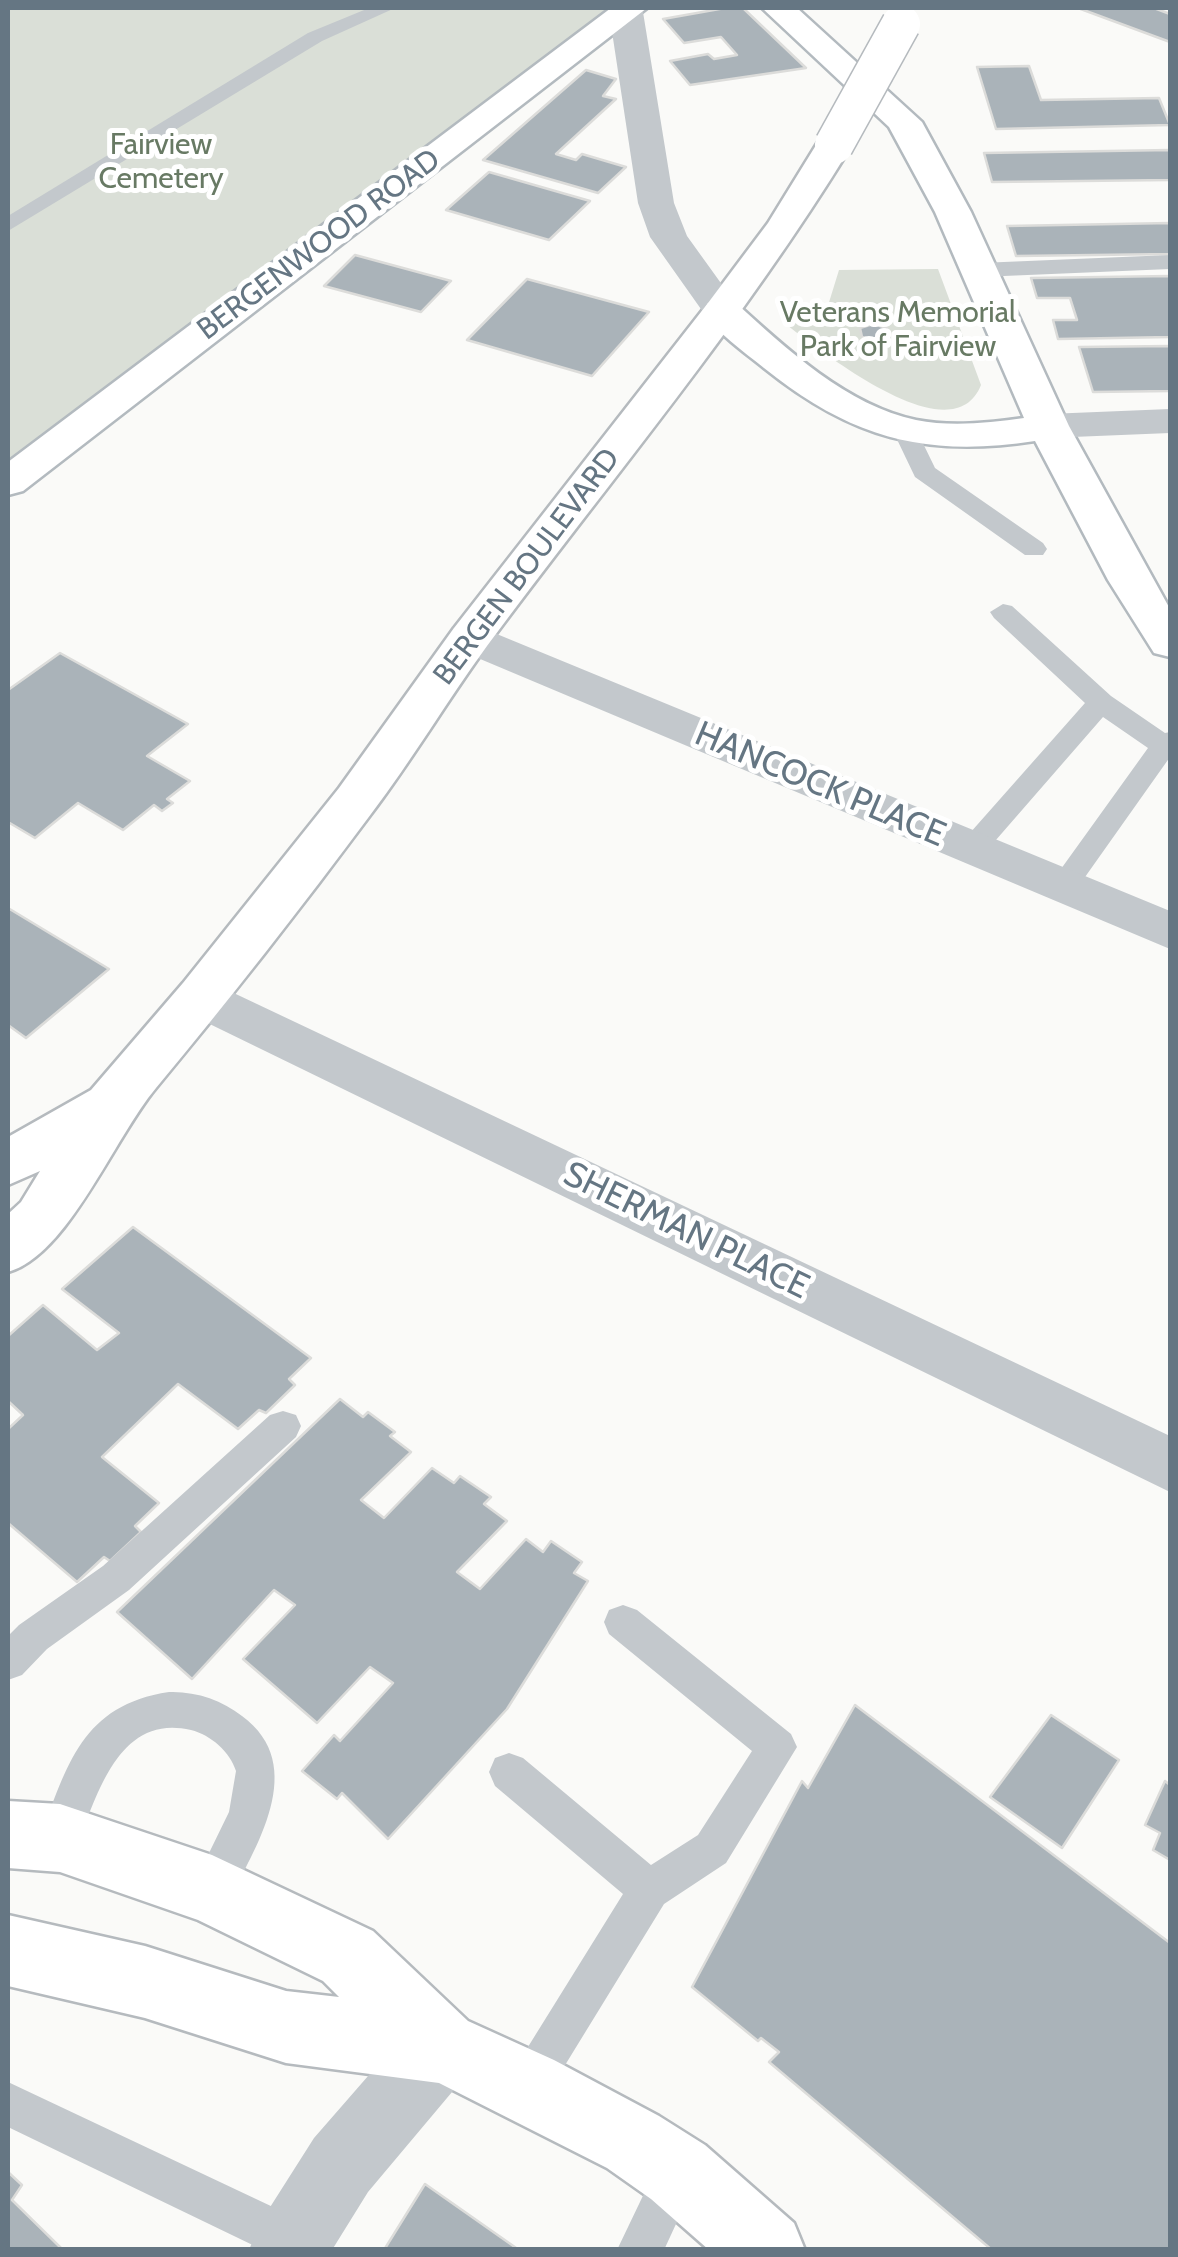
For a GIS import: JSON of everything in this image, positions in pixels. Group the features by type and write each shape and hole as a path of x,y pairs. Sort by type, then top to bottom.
{"main road":[{"path":"778,8 904,122 980,270 1048,426 1130,580 1170,643"},
{"name":"BERGENWOOD ROAD","path":"8,482 628,10"},
{"name":"BERGEN BOULEVARD","path":"8,1250 41,1218 112,1103 202,997 356,800 470,638 784,226 906,16"},
{"path":"722,311 763,350 870,418 906,431 978,436 1048,426"},
{"name":"BERGEN BOULEVARD","path":"13,1153 112,1103"},
{"path":"25,1825 212,1890 348,1956 442,2047"},
{"path":"8,1951 145,1982 286,2027 442,2047 528,2086 633,2142 678,2172 767,2250"}],"street":[{"path":"628,10 656,203 669,237 722,311"},
{"path":"1048,426 1170,421"},
{"name":"HANCOCK PLACE","path":"470,638 1170,931"},
{"name":"SHERMAN PLACE","path":"202,997 1170,1465"},
{"path":"290,2245 342,2166 442,2047"}],"lane":[{"path":"8,225 316,37 385,8"},
{"path":"980,270 1170,262"},
{"path":"906,431 924,472 1034,549"},
{"path":"1003,612 1101,702 1168,744 1063,887"},
{"path":"972,849 1101,702"},
{"path":"8,1662 34,1636 116,1578 283,1426"},
{"path":"528,2086 649,1890 712,1849 777,1747 623,1622"},
{"path":"25,1825 88,1764 114,1732 150,1713 188,1710 228,1728 252,1753 257,1781 244,1825 212,1890"},
{"path":"509,1772 649,1890"},
{"path":"8,2104 290,2245"},
{"path":"640,2250 678,2172"}],"green space":[{"name":"Fairview Cemetery","path":"8,8 615,8 602,26 8,467"},
{"name":"Veterans Memorial Park of Fairview","path":"938,269 981,385 966,404 943,410 884,391 784,323 790,314 826,312 839,270"}],"building":[{"path":"743,8 806,68 690,85 670,61 708,54 714,59 737,55 721,37 684,43 663,19"},
{"path":"1078,8 1154,8 1170,14 1170,42"},
{"path":"1029,66 1041,100 1159,98 1170,125 996,129 977,67"},
{"path":"586,70 616,79 603,96 616,99 556,154 576,160 582,154 626,167 598,193 483,160"},
{"path":"1170,150 1170,180 992,182 984,153"},
{"path":"489,172 590,201 549,240 446,210"},
{"path":"1170,223 1170,254 1016,256 1007,226"},
{"path":"355,255 451,281 421,312 324,286"},
{"path":"1170,276 1170,337 1058,339 1053,320 1077,320 1070,298 1037,298 1031,278"},
{"path":"527,279 649,312 592,376 467,340"},
{"path":"873,324 887,328 889,336 878,341 862,337 860,328"},
{"path":"1170,346 1170,391 1093,392 1079,347"},
{"path":"60,653 188,724 147,756 190,781 167,799 173,803 162,811 154,805 123,830 78,803 35,838 8,822 8,690"},
{"path":"8,908 109,969 26,1038 8,1025"},
{"path":"133,1227 311,1358 289,1379 295,1385 266,1413 259,1410 238,1429 178,1384 102,1457 159,1503 135,1526 141,1532 110,1561 104,1557 77,1582 8,1523 8,1429 23,1415 8,1401 8,1336 43,1305 97,1350 119,1333 62,1289"},
{"path":"340,1399 363,1417 368,1412 395,1432 390,1436 411,1452 361,1500 384,1518 432,1468 454,1483 460,1476 491,1497 484,1504 507,1521 457,1572 480,1589 526,1539 543,1552 551,1541 582,1562 574,1573 588,1581 507,1709 388,1839 342,1793 337,1799 302,1771 334,1735 340,1741 393,1683 370,1667 317,1723 243,1659 295,1605 274,1590 192,1679 117,1612"},
{"path":"855,1705 1170,1943 1170,2250 992,2250 769,2062 779,2052 761,2038 758,2041 692,1987 802,1781 808,1788"},
{"path":"1051,1715 1119,1760 1062,1848 990,1797"},
{"path":"1165,1781 1170,1785 1170,1860 1153,1850 1160,1833 1145,1825"},
{"path":"8,2172 22,2185 12,2200 63,2250 8,2250"},
{"path":"425,2184 519,2250 384,2250"}]}
